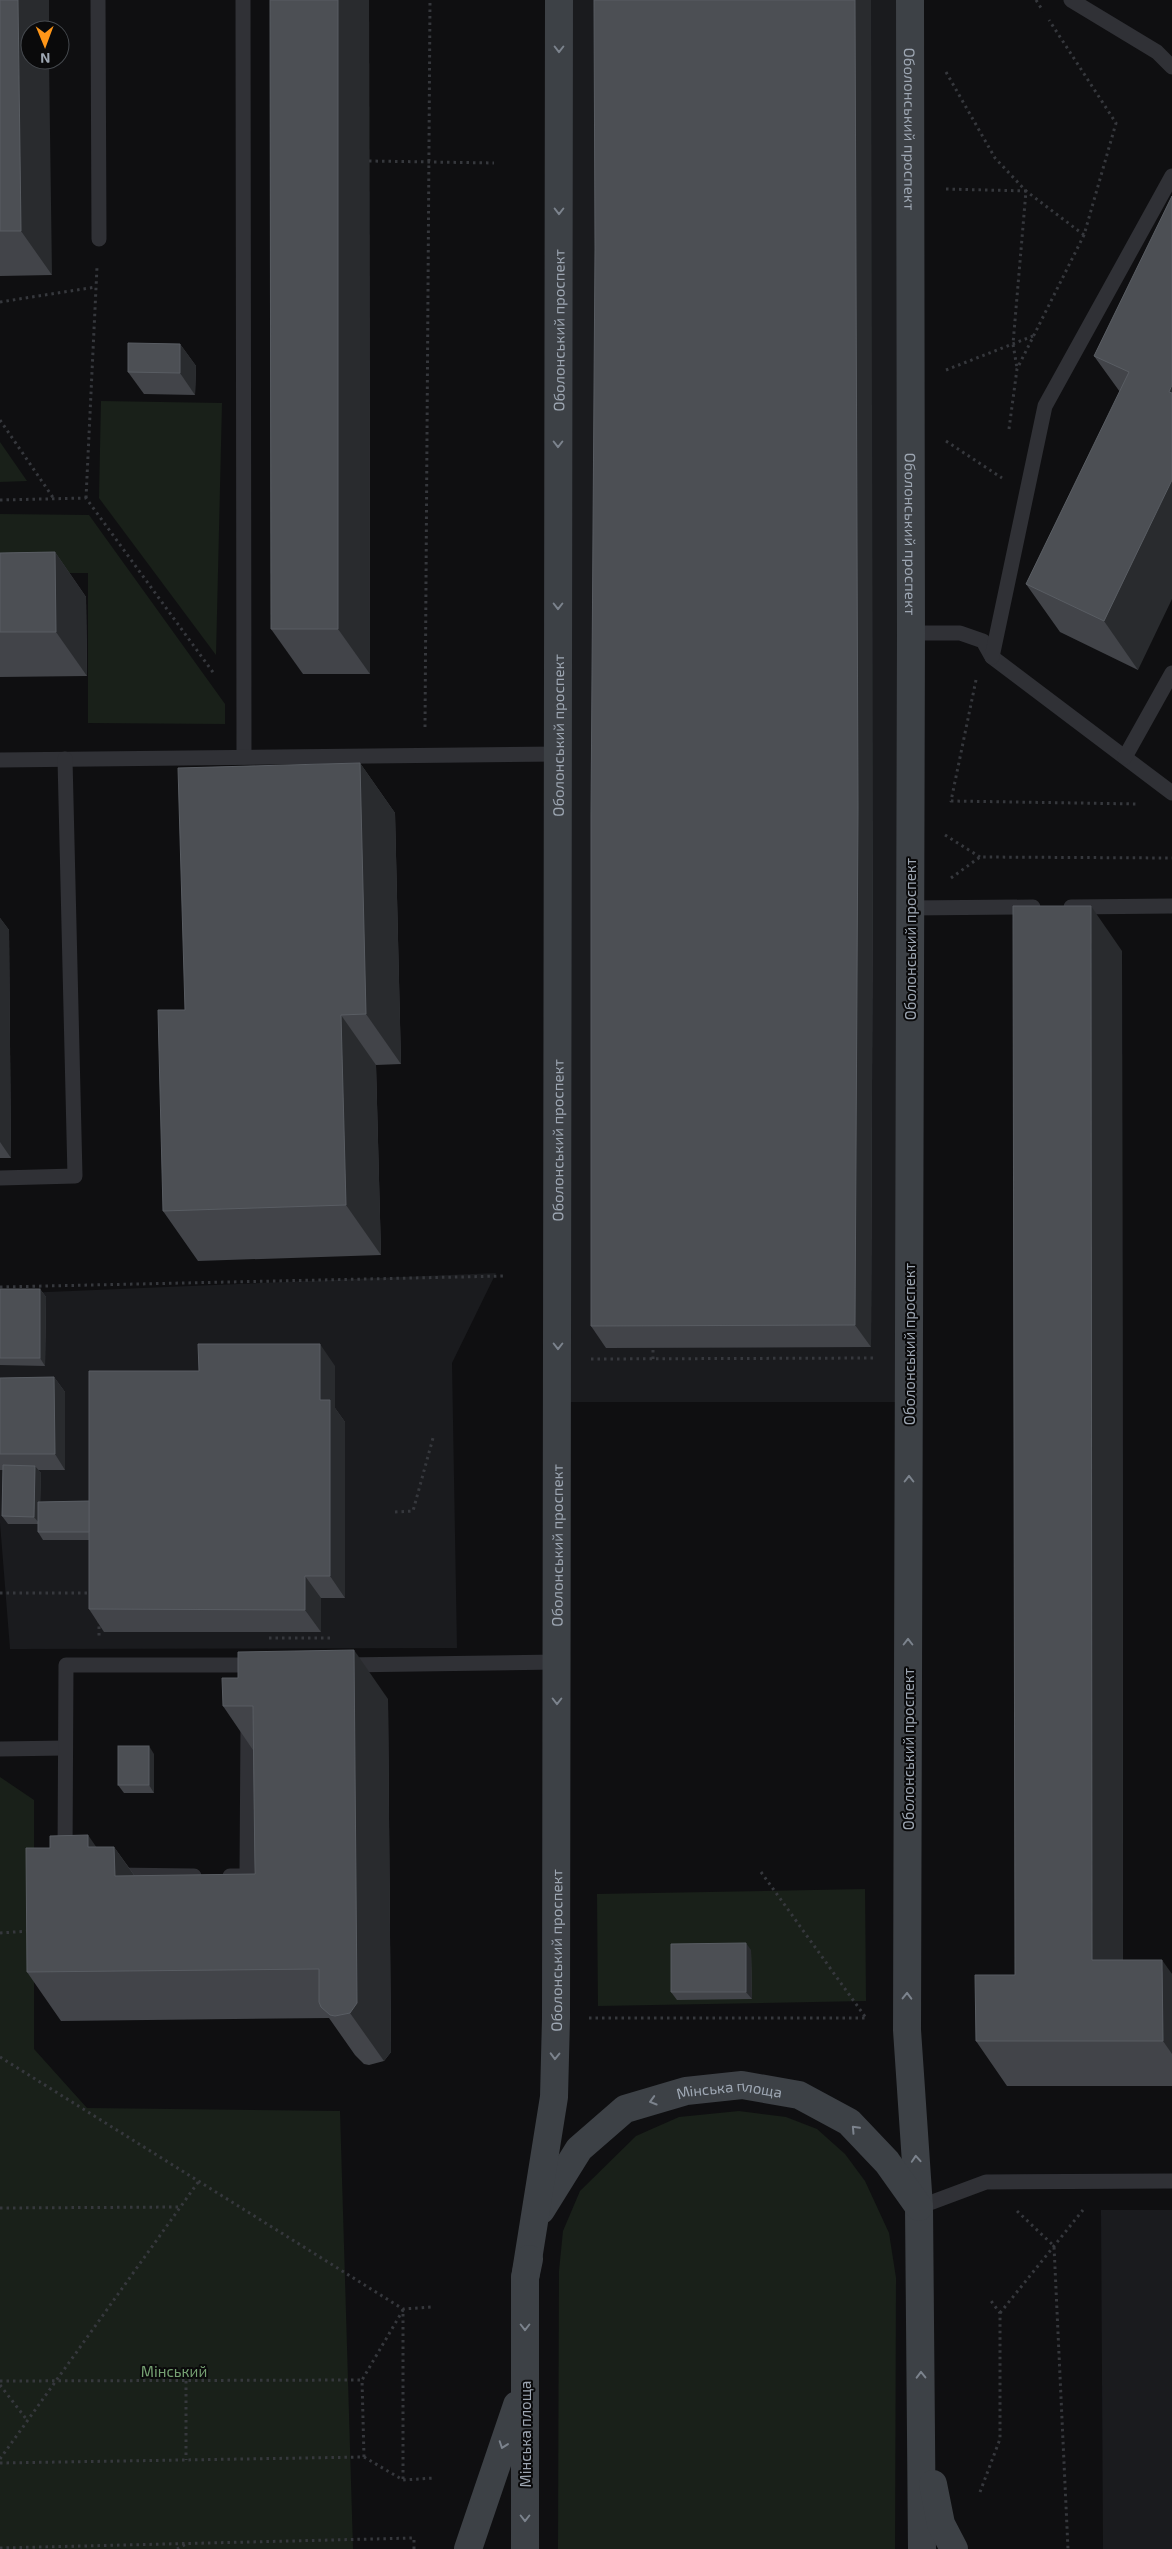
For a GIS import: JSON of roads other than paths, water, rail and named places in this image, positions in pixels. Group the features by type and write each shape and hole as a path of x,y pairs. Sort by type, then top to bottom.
{"main road":[{"name":"Оболонський проспект","path":"525,2278 554,2097 557,1662 559,0"},
{"name":"Оболонський проспект","path":"910,0 911,633 907,2030 919,2207"},
{"name":"Мінська площа","path":"525,2549 525,2278 538,2214 579,2150 624,2109 686,2092 742,2085 799,2095 849,2122 887,2162 919,2207"},
{"path":"919,2207 922,2549"},
{"path":"468,2549 524,2382"},
{"path":"922,2423 941,2524 954,2549"}],"lane":[{"path":"98,0 99,239"},
{"path":"243,0 244,758"},
{"path":"1070,0 1157,52 1172,67"},
{"path":"992,657 1045,406 1172,176"},
{"path":"911,633 960,633 983,641 992,657 1172,793"},
{"path":"1125,757 1172,673"},
{"path":"0,760 558,754"},
{"path":"0,1178 75,1176 65,759"},
{"path":"910,908 1172,906"},
{"path":"328,1665 557,1662"},
{"path":"65,1875 66,1664 269,1665"},
{"path":"249,1665 249,1684"},
{"path":"103,1875 247,1876 248,1713"},
{"path":"0,1749 65,1748"},
{"path":"919,2207 986,2182 1172,2180"}],"park label":[{"name":"Мінський","path":"174,2371"}]}
